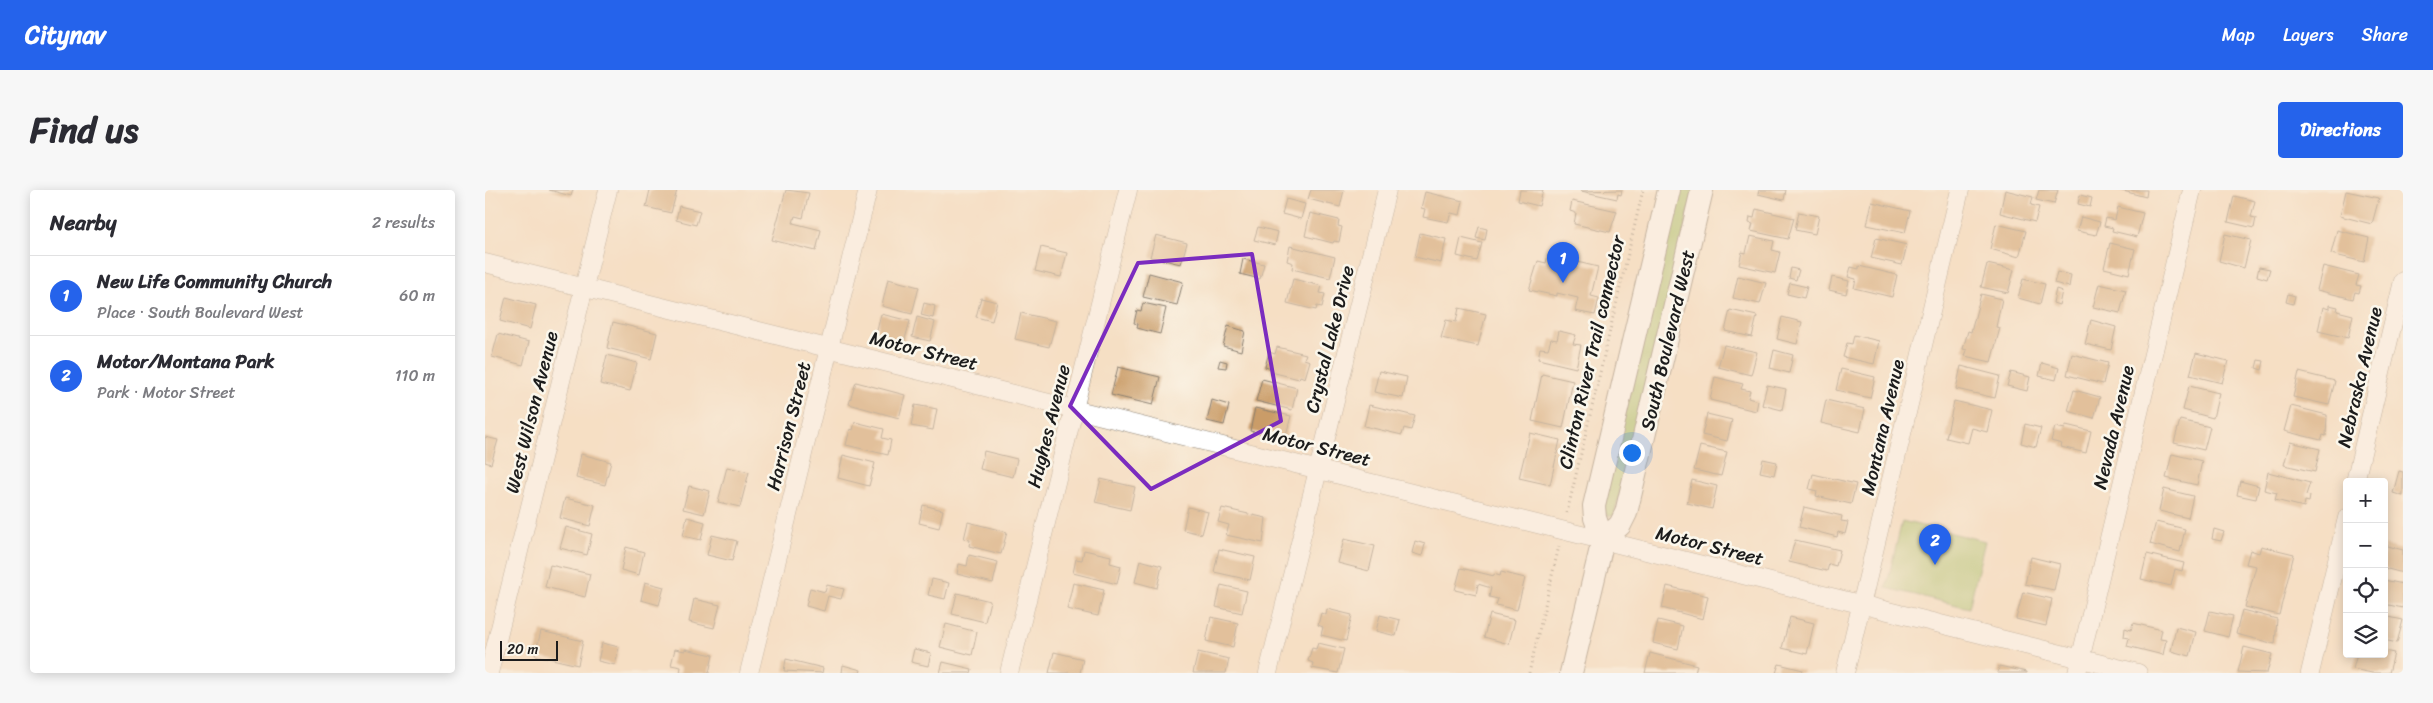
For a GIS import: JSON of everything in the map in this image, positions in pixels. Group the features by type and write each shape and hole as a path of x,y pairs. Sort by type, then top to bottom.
{"street":[{"name":"West Wilson Avenue","path":"489,673 608,190"},
{"name":"Harrison Street","path":"749,673 868,190"},
{"name":"Hughes Avenue","path":"1009,673 1128,190"},
{"name":"Crystal Lake Drive","path":"1268,673 1387,190"},
{"name":"South Boulevard West","path":"1669,190 1594,506 1595,518 1603,540 1620,525 1626,513 1702,190"},
{"name":"Montana Avenue","path":"1845,673 1960,190"},
{"name":"Nevada Avenue","path":"2078,666 2191,190"},
{"name":"Motor Street","path":"485,263 1861,604 2078,666 2139,673"},
{"name":"Nebraska Avenue","path":"2356,478 2403,281"},
{"path":"2310,673 2346,523"},
{"path":"1571,673 1603,540"}],"path":[{"name":"Clinton River Trail connector","path":"1565,520 1643,190"},
{"path":"1529,673 1559,545"}],"highlighted area":[{"path":"1252,254 1281,421 1151,489 1070,406 1138,263"}],"green space":[{"path":"1677,190 1694,190 1614,516 1607,516 1603,508"},
{"path":"1902,521 1985,541 1969,608 1886,588"}],"building":[{"path":"549,190 573,190 571,196"},
{"path":"650,190 677,190 671,213 646,207"},
{"path":"786,190 809,193 803,218 795,216 793,223 821,230 816,251 772,240"},
{"path":"1311,190 1344,190 1340,207 1308,199"},
{"path":"1520,190 1543,190 1539,206 1518,201"},
{"path":"1622,190 1621,195 1618,194 1617,199 1581,191"},
{"path":"1759,190 1786,190 1784,200 1758,194"},
{"path":"2005,190 2033,197 2031,205 2039,207 2035,222 2000,213"},
{"path":"2039,190 2058,190 2054,204 2036,200"},
{"path":"2119,190 2147,190 2146,197"},
{"path":"2346,191 2379,198 2372,224 2340,216"},
{"path":"1425,192 1463,201 1460,215 1451,213 1448,222 1423,217 1425,209 1421,208"},
{"path":"2080,195 2092,198 2090,207 2078,204"},
{"path":"2234,196 2255,201 2251,217 2256,218 2254,228 2228,222"},
{"path":"1286,199 1305,204 1301,219 1282,214"},
{"path":"1572,201 1617,211 1610,232 1574,224 1576,213 1570,211"},
{"path":"1872,202 1910,211 1905,233 1867,225"},
{"path":"679,206 700,211 696,225 676,220"},
{"path":"2118,207 2143,213 2137,237 2112,231 2113,228 2104,226 2106,218 2115,220"},
{"path":"1756,209 1794,218 1788,239 1751,231 1753,224 1749,223 1750,217 1754,218"},
{"path":"1799,212 1819,216 1815,234 1795,230"},
{"path":"1310,213 1339,220 1338,226 1342,227 1339,242 1334,241 1333,243 1305,236"},
{"path":"2081,217 2100,222 2096,235 2077,231"},
{"path":"1996,224 2026,231 2019,257 1990,249"},
{"path":"1258,227 1278,232 1275,245 1254,240"},
{"path":"1479,227 1487,229 1485,240 1476,238"},
{"path":"2337,230 2369,238 2364,262 2331,254"},
{"path":"1420,233 1446,239 1441,263 1415,257"},
{"path":"2225,234 2251,240 2244,268 2219,261"},
{"path":"1156,235 1187,243 1181,264 1150,257"},
{"path":"1750,236 1774,241 1772,250 1780,252 1775,273 1739,265 1742,252 1746,253"},
{"path":"1461,238 1482,243 1477,261 1457,256"},
{"path":"1876,238 1907,245 1902,265 1871,258"},
{"path":"2110,243 2135,249 2129,274 2104,268"},
{"path":"1290,246 1335,257 1330,278 1292,269 1293,263 1287,261"},
{"path":"1041,247 1067,253 1061,277 1035,271"},
{"path":"1548,255 1598,267 1591,296 1599,298 1595,315 1575,311 1578,298 1557,293 1557,296 1529,290 1538,261 1546,263"},
{"path":"1243,259 1264,264 1260,279 1240,274"},
{"path":"1987,264 2014,270 2008,293 1981,287"},
{"path":"1859,266 1897,275 1892,297 1854,288 1856,279 1848,277 1851,267 1859,269"},
{"path":"2323,266 2359,275 2356,285 2361,286 2359,293 2355,292 2353,299 2317,290"},
{"path":"2259,267 2270,269 2267,279 2257,276"},
{"path":"1791,268 1799,270 1796,280 1789,278"},
{"path":"2057,272 2071,275 2069,287 2054,283"},
{"path":"1149,273 1183,282 1177,305 1143,297"},
{"path":"1738,276 1766,283 1760,304 1733,298"},
{"path":"1832,277 1849,281 1846,294 1829,290"},
{"path":"888,279 919,287 912,314 882,306"},
{"path":"1293,279 1322,286 1320,293 1325,294 1322,307 1317,306 1316,310 1287,303"},
{"path":"2023,279 2045,284 2040,304 2018,298"},
{"path":"1790,283 1807,287 1804,298 1787,294"},
{"path":"2099,284 2126,290 2120,313 2093,307"},
{"path":"2056,289 2062,291 2059,305 2053,303"},
{"path":"1981,294 2002,299 1996,327 2000,328 1991,362 1965,356 1967,350 1963,349 1968,331 1971,332"},
{"path":"2288,294 2295,296 2293,304 2286,302"},
{"path":"506,297 536,305 530,329 500,321"},
{"path":"981,298 997,302 992,321 976,317"},
{"path":"924,303 935,306 933,318 921,315"},
{"path":"1143,303 1166,308 1160,334 1137,328 1138,324 1134,323 1137,310 1141,311"},
{"path":"2329,305 2338,307 2337,311 2353,315 2348,338 2318,331 2323,307 2329,309"},
{"path":"1459,308 1486,314 1478,346 1441,338 1446,320 1456,322"},
{"path":"1730,310 1757,316 1752,337 1725,331"},
{"path":"1021,313 1056,321 1049,347 1015,339"},
{"path":"881,314 910,321 903,346 875,339"},
{"path":"917,317 935,322 930,341 912,337"},
{"path":"1782,317 1802,322 1797,344 1777,339"},
{"path":"2091,320 2116,327 2111,350 2085,344"},
{"path":"613,322 657,333 651,359 607,348"},
{"path":"1228,326 1245,331 1241,351 1223,346"},
{"path":"1559,331 1576,335 1573,344 1581,345 1576,368 1538,359 1540,348 1548,349 1551,339 1557,340"},
{"path":"498,334 529,342 523,365 492,357"},
{"path":"1854,335 1879,341 1874,364 1843,357 1847,343 1852,344"},
{"path":"1724,345 1757,352 1751,375 1718,367"},
{"path":"1277,347 1306,354 1304,359 1310,361 1305,378 1300,376 1299,379 1271,372 1272,369 1265,367 1269,352 1275,354"},
{"path":"1774,350 1793,355 1789,373 1770,368"},
{"path":"2196,353 2228,361 2222,383 2190,375"},
{"path":"2072,354 2108,363 2103,384 2067,375"},
{"path":"607,355 637,363 630,391 600,384"},
{"path":"1220,360 1227,362 1226,368 1218,367"},
{"path":"2258,360 2264,361 2262,370 2256,368"},
{"path":"2042,363 2059,368 2056,380 2039,376"},
{"path":"1961,366 2000,376 1995,398 1956,389"},
{"path":"1118,367 1160,377 1153,405 1111,395"},
{"path":"1841,369 1875,377 1870,398 1836,390"},
{"path":"1379,371 1407,377 1403,398 1374,392"},
{"path":"2011,372 2030,377 2027,391 2007,386"},
{"path":"2299,372 2335,381 2329,405 2293,397"},
{"path":"1542,374 1573,381 1563,428 1532,421"},
{"path":"1715,377 1743,384 1741,389 1750,391 1748,398 1758,401 1756,411 1710,400"},
{"path":"1262,379 1297,388 1292,410 1256,401"},
{"path":"856,382 905,395 899,418 849,404"},
{"path":"1767,385 1786,389 1782,410 1762,405"},
{"path":"2189,386 2219,393 2213,418 2183,410"},
{"path":"2074,390 2100,397 2094,418 2068,411"},
{"path":"1212,400 1229,405 1224,425 1207,421"},
{"path":"1826,400 1865,409 1860,432 1821,423"},
{"path":"1954,401 1992,410 1987,432 1972,428 1968,443 1946,438"},
{"path":"915,405 937,409 933,430 911,426"},
{"path":"1369,405 1415,416 1411,430 1404,428 1402,435 1364,426"},
{"path":"2291,406 2327,415 2326,436 2323,435 2321,440 2284,431"},
{"path":"1255,408 1291,416 1285,439 1250,431"},
{"path":"1707,414 1732,420 1727,441 1702,435"},
{"path":"2180,420 2210,427 2204,450 2174,443"},
{"path":"855,422 884,429 882,438 891,440 888,455 846,445 850,429 853,430"},
{"path":"2025,424 2041,428 2036,447 2021,443"},
{"path":"2066,425 2091,431 2086,453 2061,447 2062,444 2051,441 2055,427 2065,429"},
{"path":"1530,433 1560,440 1550,485 1519,478"},
{"path":"485,437 498,440 491,464 485,462"},
{"path":"2290,442 2320,449 2315,472 2284,465"},
{"path":"1700,446 1727,452 1721,476 1694,470"},
{"path":"984,451 1017,459 1013,477 980,469"},
{"path":"581,454 611,462 605,485 576,478"},
{"path":"2172,454 2202,461 2197,485 2166,478"},
{"path":"843,455 875,463 869,486 838,478"},
{"path":"1763,459 1777,462 1774,475 1760,472"},
{"path":"727,467 749,472 740,507 718,502"},
{"path":"2399,471 2403,472 2403,496 2393,493"},
{"path":"2268,472 2310,483 2306,495 2310,496 2309,502 2305,501 2304,507 2275,500 2277,493 2264,490"},
{"path":"1813,474 1856,484 1851,504 1816,496 1817,491 1809,489"},
{"path":"1101,479 1135,487 1130,510 1095,502"},
{"path":"1692,480 1717,486 1712,509 1687,503"},
{"path":"2240,481 2259,486 2256,499 2237,495"},
{"path":"689,486 710,491 704,514 683,509"},
{"path":"2164,489 2193,496 2188,518 2159,511"},
{"path":"565,498 595,505 590,526 560,518"},
{"path":"923,505 943,510 939,528 919,523"},
{"path":"1188,507 1208,512 1202,534 1183,530"},
{"path":"1804,507 1842,516 1841,521 1848,522 1845,534 1838,532 1837,537 1799,527"},
{"path":"1222,508 1266,518 1263,543 1226,535 1229,525 1218,522"},
{"path":"687,517 705,522 701,540 683,536"},
{"path":"968,522 1007,532 1001,554 969,546 970,540 964,539"},
{"path":"2156,522 2185,529 2180,552 2150,544"},
{"path":"566,527 592,534 587,555 560,548"},
{"path":"2214,529 2224,532 2221,541 2212,539"},
{"path":"712,535 737,541 732,561 707,555"},
{"path":"1344,539 1375,546 1369,571 1338,563"},
{"path":"1795,540 1840,550 1836,566 1829,564 1827,571 1789,562"},
{"path":"1415,541 1425,544 1422,556 1412,553"},
{"path":"2261,546 2294,554 2279,615 2245,607 2256,566 2246,564 2250,550 2259,553"},
{"path":"2388,546 2403,550 2403,573 2388,569"},
{"path":"626,547 644,552 639,575 621,570"},
{"path":"1219,549 1255,557 1250,580 1214,572"},
{"path":"1084,550 1111,556 1110,563 1121,566 1117,584 1073,573 1076,559 1082,560"},
{"path":"2147,554 2184,563 2182,571 2175,569 2171,586 2141,579"},
{"path":"969,555 998,562 993,583 957,574 959,564 967,566"},
{"path":"2031,557 2060,564 2054,590 2025,584"},
{"path":"1140,560 1162,566 1157,588 1135,582"},
{"path":"550,565 590,574 585,597 545,587"},
{"path":"1461,568 1494,576 1494,574 1500,576 1501,572 1525,578 1517,610 1496,605 1498,599 1489,597 1491,588 1478,584 1476,595 1455,590"},
{"path":"932,579 949,583 945,599 928,595"},
{"path":"2388,581 2403,584 2403,608 2388,605"},
{"path":"645,582 664,587 659,605 641,600"},
{"path":"1073,583 1104,590 1098,616 1067,609"},
{"path":"827,585 844,589 841,599 828,596 824,611 806,606 810,588 825,592"},
{"path":"1221,585 1247,591 1242,613 1216,607"},
{"path":"1667,586 1708,596 1703,619 1662,608"},
{"path":"2023,592 2052,599 2046,626 2016,619"},
{"path":"957,593 990,601 985,622 952,614"},
{"path":"694,599 720,605 714,628 689,622"},
{"path":"1327,609 1352,615 1346,641 1321,635 1323,627 1318,625 1321,613 1326,615"},
{"path":"2242,610 2277,619 2275,644 2236,634"},
{"path":"2210,611 2233,616 2228,637 2205,631"},
{"path":"1490,614 1515,620 1509,644 1484,637"},
{"path":"1380,615 1400,620 1396,636 1376,631"},
{"path":"1211,617 1238,623 1233,647 1206,641"},
{"path":"1790,617 1814,623 1807,654 1782,648"},
{"path":"2388,617 2403,620 2397,643 2388,641"},
{"path":"1658,620 1683,626 1678,649 1653,643"},
{"path":"2133,623 2162,630 2160,639 2166,640 2163,655 2127,646 2129,638 2124,637 2125,628 2131,630"},
{"path":"946,624 977,632 972,655 940,647"},
{"path":"2176,627 2196,632 2190,656 2171,651"},
{"path":"541,631 583,641 578,665 535,655"},
{"path":"602,643 619,647 615,665 598,661"},
{"path":"1318,643 1344,649 1338,673 1312,668 1313,663 1308,661 1312,648 1316,649"},
{"path":"2244,647 2272,654 2267,673 2238,672"},
{"path":"675,649 685,651 685,649 713,655 709,673 680,673 681,667 671,665"},
{"path":"914,649 931,653 928,666 911,662"},
{"path":"1054,652 1083,659 1080,673 1049,673"},
{"path":"1198,652 1229,659 1226,673 1193,673"},
{"path":"2388,652 2394,653 2389,673 2372,673 2353,669 2356,658 2388,658"},
{"path":"1650,653 1697,665 1695,673 1645,673"},
{"path":"786,659 823,668 822,673 784,671"},
{"path":"943,662 972,669 971,673 940,673"},
{"path":"1779,664 1803,670 1802,673 1776,673"},
{"path":"843,665 861,670 860,673 842,673"},
{"path":"1999,666 2027,672 2027,673 1998,673"}],"place":[{"name":"New Life Community Church","path":"1563,283"},
{"name":"Motor/Montana Park","path":"1935,565"}]}
